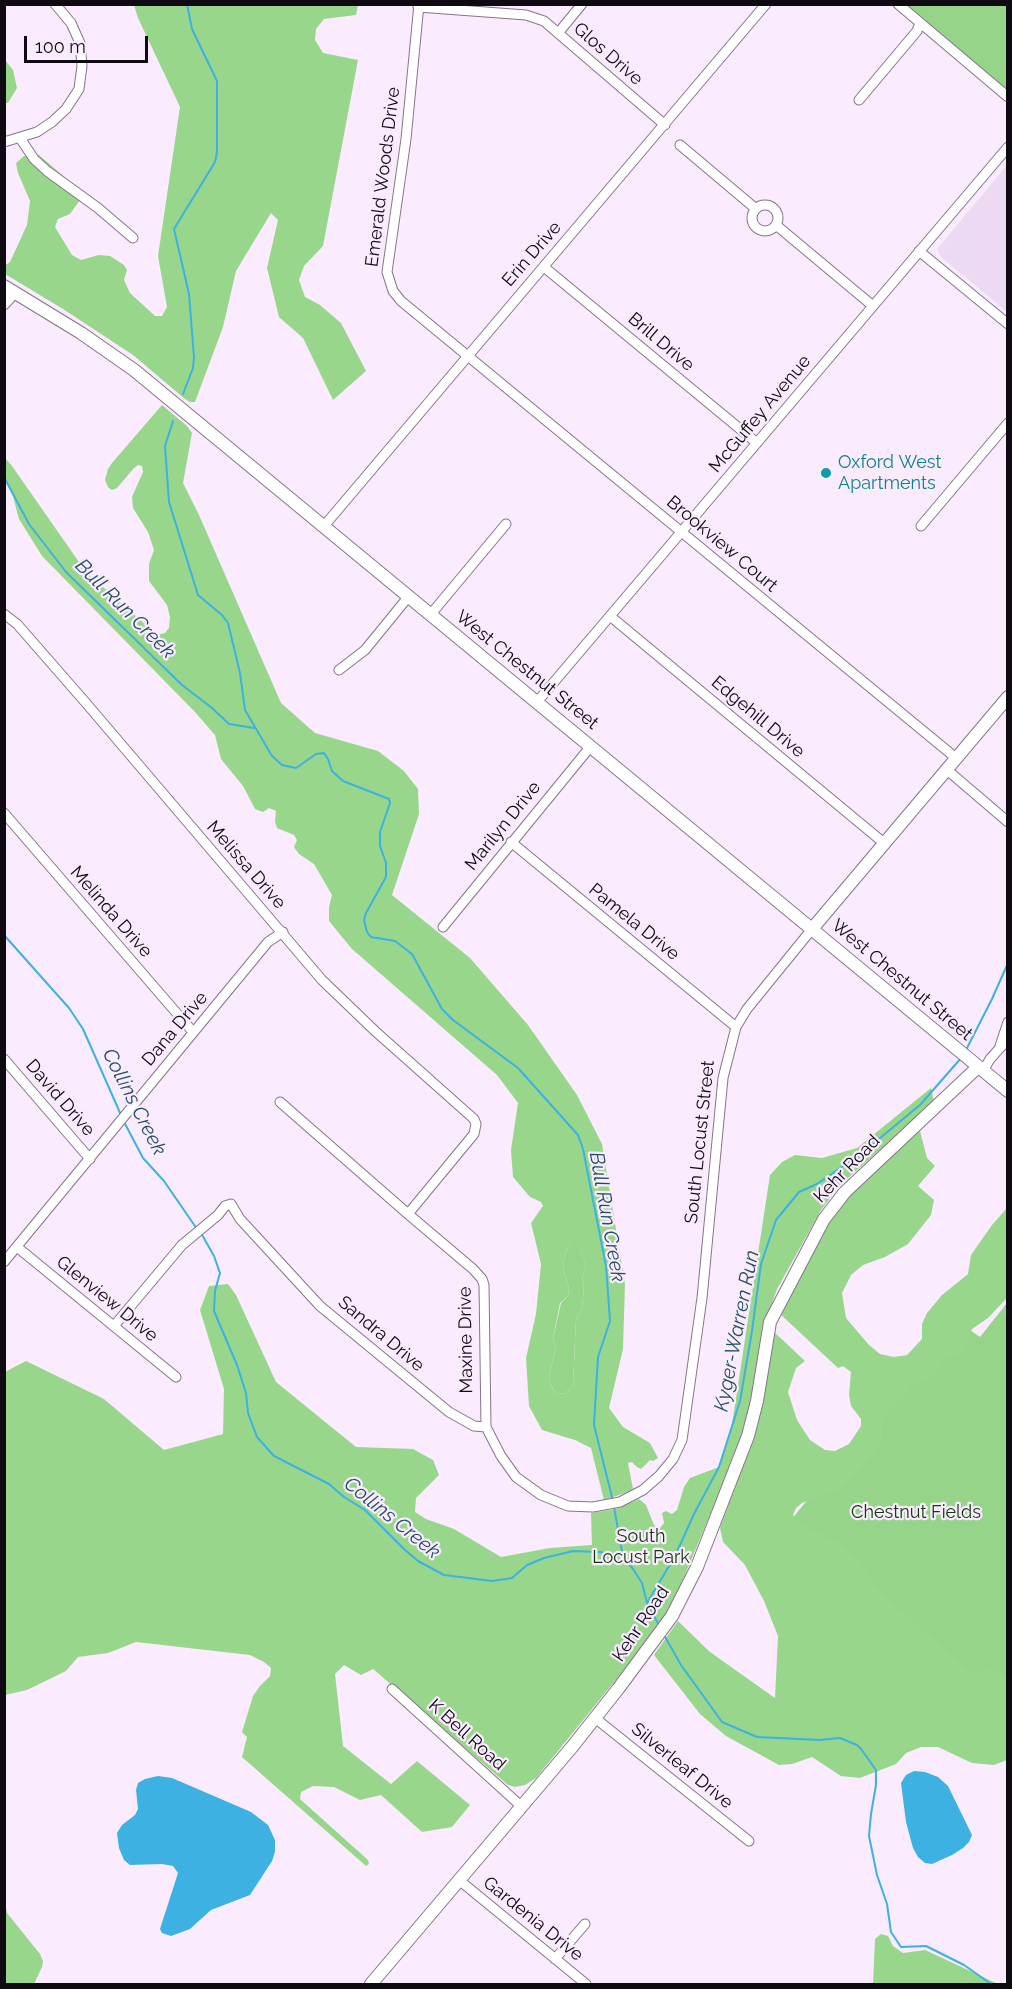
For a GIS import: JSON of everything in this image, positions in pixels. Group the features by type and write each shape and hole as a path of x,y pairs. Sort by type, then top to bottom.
{"street":[{"path":"4,141 37,132 52,122 66,109 79,89 82,66 80,43 71,23 55,4"},
{"path":"559,32 582,4"},
{"name":"Erin Drive","path":"324,526 766,4"},
{"path":"898,4 1008,97"},
{"name":"Glos Drive","path":"418,6 535,17 559,32 664,125"},
{"name":"Emerald Woods Drive","path":"418,6 405,139 387,272 393,291 402,302 467,355"},
{"path":"859,100 917,31 920,23"},
{"path":"20,138 34,159 47,171 98,208 133,238"},
{"path":"680,145 756,209"},
{"name":"McGuffey Avenue","path":"537,702 1008,147"},
{"path":"764,205 772,207 777,213 776,225 768,230 756,226 753,218 756,209 764,205"},
{"path":"776,225 873,306"},
{"path":"919,251 1008,324"},
{"name":"Brill Drive","path":"544,267 757,443"},
{"path":"4,303 9,289"},
{"name":"West Chestnut Street","path":"9,289 81,333 134,370 1008,1091"},
{"name":"Brookview Court","path":"467,355 956,758"},
{"path":"921,526 1008,423"},
{"path":"431,614 506,524"},
{"path":"339,670 365,650 409,596"},
{"name":"Melissa Drive","path":"4,614 24,633 329,987 375,1031 470,1114 476,1124 474,1134 408,1214"},
{"name":"Edgehill Drive","path":"610,616 884,843"},
{"name":"South Locust Street","path":"486,1427 516,1477 549,1499 568,1506 593,1507 620,1502 643,1490 666,1468 679,1449 687,1410 708,1243 723,1078 736,1027 758,995 812,929 1008,697"},
{"name":"Marilyn Drive","path":"443,927 591,746"},
{"path":"946,769 1008,822"},
{"name":"Melinda Drive","path":"4,813 193,1032"},
{"name":"Pamela Drive","path":"511,842 736,1027"},
{"name":"Dana Drive","path":"4,1262 268,942 283,932"},
{"path":"981,1069 1004,1042 1008,1022"},
{"name":"David Drive","path":"4,1059 90,1159"},
{"name":"Kehr Road","path":"371,1984 595,1718 672,1617 697,1567 748,1436 757,1401 770,1322 824,1219 845,1192 981,1069"},
{"name":"Maxine Drive","path":"279,1102 482,1279 484,1285 486,1427"},
{"name":"Sandra Drive","path":"114,1326 198,1230 228,1204 233,1206 240,1219 320,1306 449,1412 474,1426 486,1427"},
{"name":"Glenview Drive","path":"17,1247 176,1377"},
{"name":"K Bell Road","path":"392,1689 521,1806"},
{"name":"Silverleaf Drive","path":"595,1718 749,1841"},
{"name":"Gardenia Drive","path":"459,1880 586,1984"},
{"path":"555,1959 585,1924"}],"shaded area":[{"path":"1007,165 1007,312 941,257 937,249"}],"green space":[{"path":"134,5 358,5 356,15 324,19 316,29 315,40 323,53 358,60 323,246 304,266 299,280 305,297 320,305 341,323 366,371 333,400 303,338 279,317 267,268 278,220 271,213 236,271 223,327 195,402 185,399 133,355 5,274 4,266 10,262 27,225 30,201 16,163 24,156 39,155 77,188 80,200 70,214 58,219 55,227 72,255 81,260 99,255 110,256 124,265 127,270 124,280 130,293 155,316 162,316 167,307 158,256 180,107"},
{"path":"898,5 1007,5 1007,97"},
{"path":"5,60 13,70 17,88 8,103 5,103"},
{"path":"162,405 187,426 192,433 183,483 281,703 315,733 378,751 404,771 418,789 419,814 392,895 470,958 528,1025 577,1095 602,1144 625,1284 623,1349 609,1408 623,1427 650,1443 658,1458 650,1460 641,1469 632,1462 628,1463 633,1489 604,1500 591,1448 575,1440 542,1430 529,1406 526,1358 536,1314 541,1264 531,1223 543,1206 541,1202 530,1197 513,1177 511,1150 518,1103 497,1075 352,949 329,921 332,895 314,864 299,854 294,847 297,840 294,835 277,828 276,811 269,808 263,812 255,809 243,786 221,759 215,735 42,556 19,519 12,493 5,481 5,458 86,572 157,635 165,633 169,628 170,617 167,605 149,581 149,564 154,550 148,532 133,508 132,497 143,472 142,466 138,465 134,468 117,488 112,490 105,480 112,463","holes":["575,1239 586,1267 582,1278 584,1285 582,1309 576,1319 573,1385 566,1393 558,1394 553,1389 549,1378 556,1347 553,1339 560,1303 568,1296 569,1288 563,1267 567,1249"]},
{"name":"South Locust Park","path":"931,1088 934,1102 840,1185 821,1210 777,1289 763,1330 754,1396 745,1431 679,1589 664,1617 636,1655 536,1778 525,1785 515,1787 508,1785 373,1669 361,1675 344,1665 335,1674 343,1746 391,1784 417,1761 470,1805 452,1827 422,1832 381,1795 360,1800 334,1787 313,1786 301,1792 300,1799 368,1860 369,1864 366,1866 242,1757 247,1737 242,1732 253,1696 270,1676 271,1668 250,1655 136,1642 108,1653 78,1657 66,1671 27,1690 5,1695 5,1372 26,1361 104,1399 164,1450 223,1434 224,1389 200,1310 209,1286 228,1284 236,1295 276,1382 356,1447 413,1449 433,1460 439,1475 416,1498 415,1512 426,1519 454,1529 501,1557 550,1548 592,1545 591,1513 616,1509 639,1499 646,1505 654,1525 660,1528 664,1523 662,1513 666,1511 672,1514 677,1510 684,1487 690,1478 719,1467 731,1431 770,1175 782,1162 795,1155 822,1158 857,1148"},
{"path":"920,1131 927,1158 935,1166 918,1186 934,1200 931,1215 908,1244 885,1257 863,1265 851,1275 842,1293 846,1318 869,1345 880,1354 894,1357 907,1355 922,1339 922,1324 927,1313 942,1295 968,1274 971,1255 1007,1208 1007,1298 988,1318 972,1329 965,1350 956,1356 947,1358 931,1378 913,1384 888,1413 883,1422 881,1440 876,1451 855,1476 840,1488 802,1503 793,1515 802,1525 840,1544 859,1560 877,1589 971,1672 977,1674 992,1668 1007,1679 1007,1760 994,1765 972,1763 938,1747 921,1747 906,1753 896,1764 860,1778 841,1776 812,1757 792,1764 779,1765 726,1736 700,1714 654,1655 678,1621 710,1652 775,1698 778,1636 764,1601 745,1565 723,1542 720,1528 764,1398 772,1330 805,1361 796,1368 788,1392 797,1420 810,1440 825,1450 835,1451 849,1444 861,1426 861,1419 851,1406 849,1395 851,1372 843,1366 838,1368 779,1313 821,1234 839,1207 890,1156"},
{"path":"575,1238 586,1267 582,1278 584,1285 582,1309 576,1319 573,1385 566,1393 558,1394 553,1389 549,1378 556,1347 553,1339 561,1303 568,1296 569,1288 563,1267 567,1249"},
{"name":"Chestnut Fields","path":"1007,1303 1007,1709 786,1526 955,1320 980,1337"},
{"path":"5,1902 7,1913 43,1961 34,1984 5,1984"},
{"path":"881,1934 888,1936 893,1946 903,1953 925,1950 998,1984 873,1984 875,1939"}],"water":[{"path":"914,1771 938,1777 948,1786 972,1835 963,1848 932,1864 925,1863 918,1857 913,1848 906,1822 901,1783 906,1775"},
{"path":"158,1776 172,1778 251,1812 268,1825 275,1840 272,1861 250,1895 211,1910 190,1929 171,1936 162,1933 160,1929 178,1873 173,1866 162,1864 130,1865 124,1860 119,1848 117,1833 138,1809 136,1790 138,1783"}],"waterway":[{"name":"Bull Run Creek","path":"183,394 193,368 194,357 189,294 174,229 215,162 217,152 217,81 192,29 187,4"},
{"name":"Bull Run Creek","path":"173,421 165,446 169,502 198,595 228,623 240,673 245,710 272,756 282,765 296,768 316,754 324,753 332,771 343,781 389,799 390,803 380,832 380,846 386,863 386,877 366,913 364,920 367,932 371,937 395,941 412,954 442,1009 453,1020 518,1068 578,1135 583,1149 606,1266 610,1321 598,1357 594,1425 613,1501"},
{"name":"Bull Run Creek","path":"4,477 29,524 66,572 182,685 229,724 254,728"},
{"name":"Collins Creek","path":"4,935 69,1008 83,1029 121,1115"},
{"name":"Kyger-Warren Run","path":"966,1050 1008,963"},
{"name":"Kyger-Warren Run","path":"647,1603 675,1556 719,1467 740,1401 761,1264 776,1220 799,1192 817,1184 862,1153 920,1105 962,1057"},
{"name":"Collins Creek","path":"123,1120 143,1158 164,1181 197,1229"},
{"name":"Collins Creek","path":"201,1233 214,1256 220,1273 215,1291 214,1311 237,1365 246,1393 248,1413 257,1437 274,1456 329,1484 365,1510 418,1561 444,1575 492,1581 512,1578 527,1565 573,1551 600,1552 623,1557 642,1583 647,1603 659,1625"},
{"name":"Bull Run Creek","path":"614,1507 623,1557"},
{"name":"Collins Creek","path":"664,1635 681,1665 722,1722 757,1737 820,1740 840,1738 861,1749 876,1770 869,1836 877,1875 887,1904 891,1932 901,1947 926,1946 964,1965 991,1984"}],"place":[{"name":"Oxford West Apartments","path":"826,473"}]}
